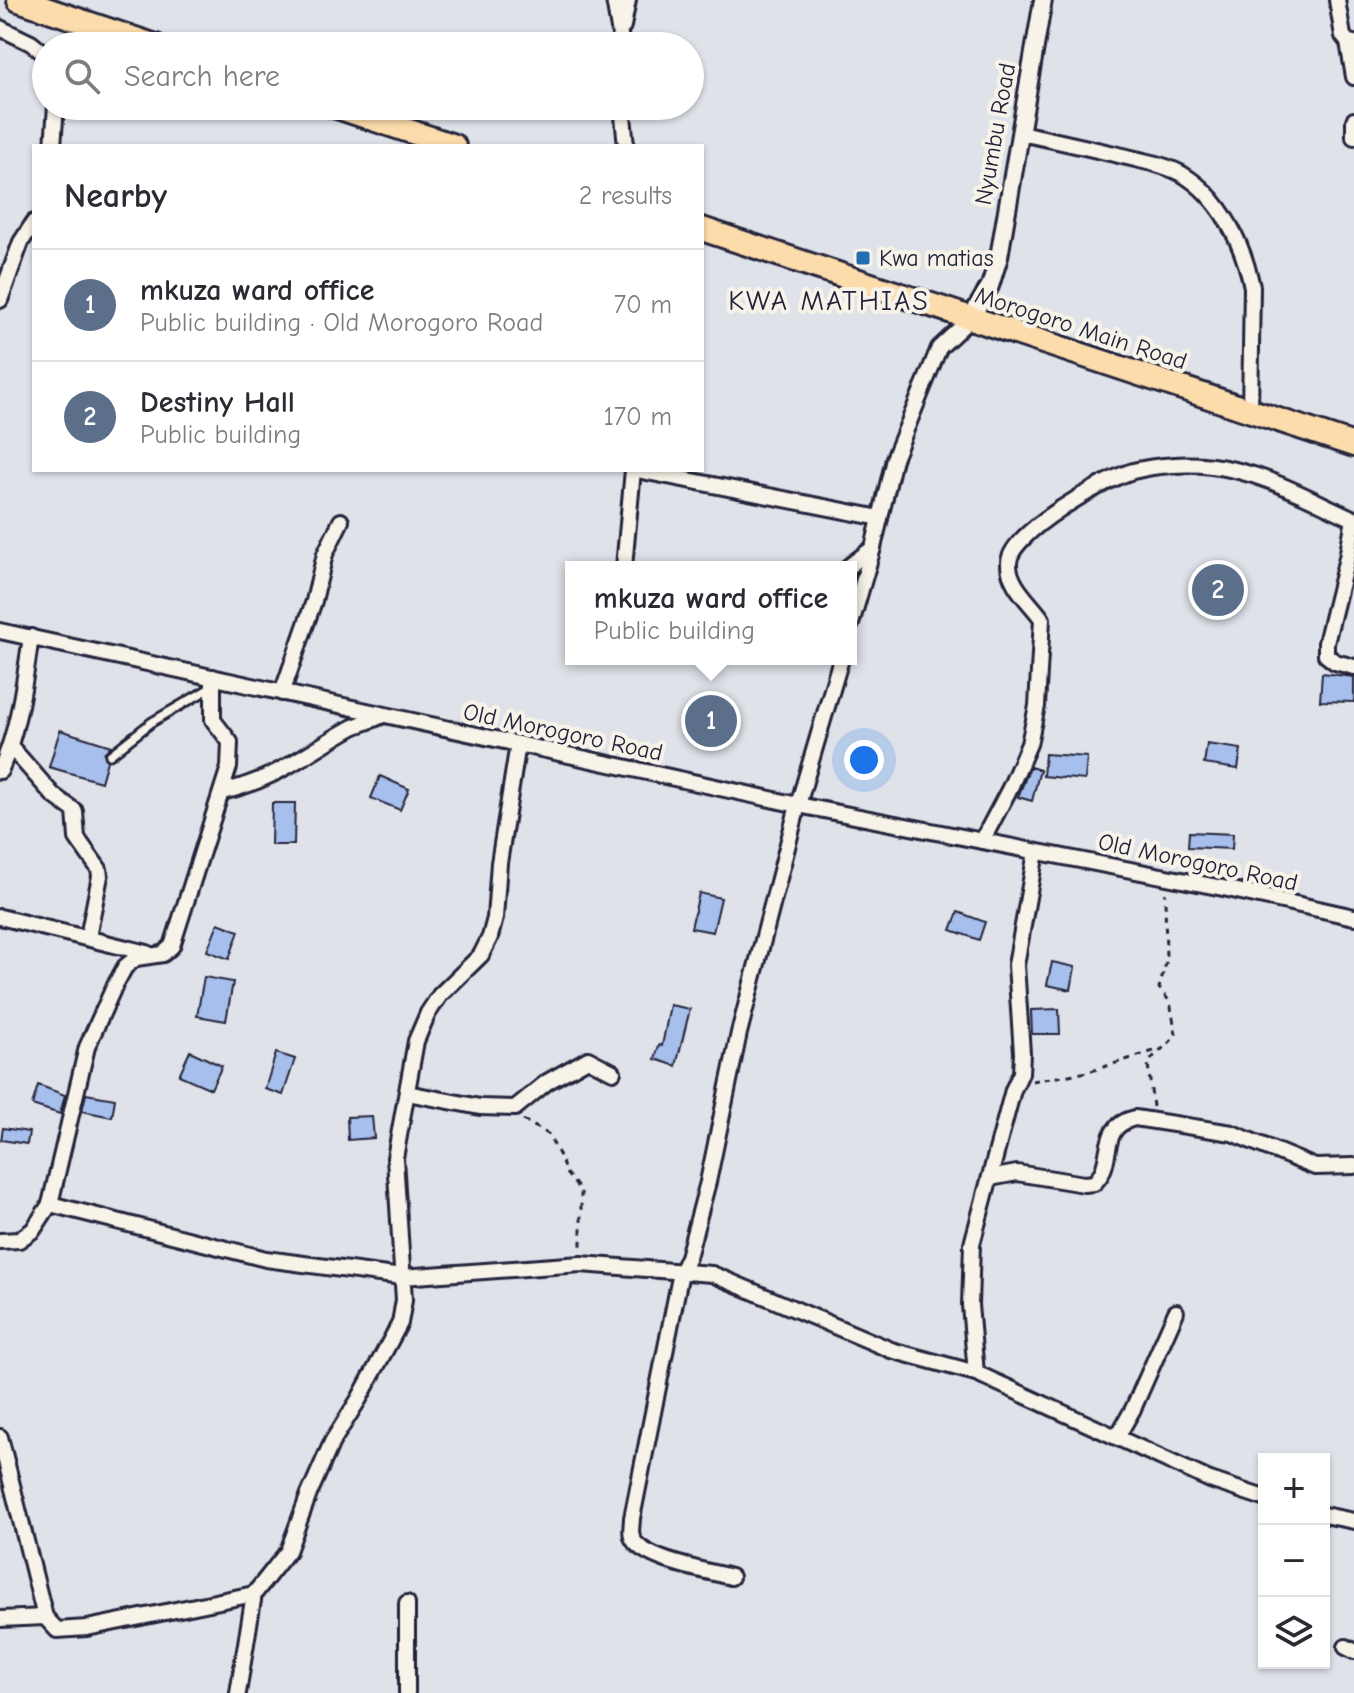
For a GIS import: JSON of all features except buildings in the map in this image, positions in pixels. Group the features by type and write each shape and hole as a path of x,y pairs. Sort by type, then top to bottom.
{"highway":[{"path":"19,0 114,32"},
{"path":"376,120 448,144"},
{"name":"Morogoro Main Road","path":"704,230 1354,445"}],"street":[{"path":"614,0 620,32"},
{"path":"623,32 628,0"},
{"name":"Nyumbu Road","path":"970,319 990,286 999,257 1043,0"},
{"path":"1337,0 1343,36 1351,42 1354,77"},
{"path":"0,28 32,44"},
{"path":"53,144 55,120"},
{"path":"623,120 626,144"},
{"path":"1354,120 1354,137"},
{"path":"1020,133 1181,174 1220,210 1248,267 1252,287 1250,410"},
{"path":"0,300 21,242 32,225"},
{"path":"857,603 894,459 939,348 970,319"},
{"path":"982,841 1029,744 1037,706 1042,619 1014,584 1008,558 1012,549 1047,518 1128,472 1165,466 1210,466 1266,478 1301,491 1354,519 1326,643 1326,655 1335,662 1354,667"},
{"path":"625,561 635,472"},
{"path":"645,472 880,518"},
{"path":"282,693 314,601 325,554 341,521"},
{"path":"856,561 873,548"},
{"name":"Old Morogoro Road","path":"0,631 213,682 282,693 798,805 1354,917"},
{"path":"0,771 11,747 31,637"},
{"path":"731,1577 654,1556 637,1545 631,1536 632,1518 681,1272 708,1182 739,1033 798,805 839,665"},
{"path":"0,1241 19,1240 33,1230 50,1204 87,1047 125,967 136,958 163,954 172,946 222,792 231,750 230,742 213,720 213,682"},
{"path":"222,792 287,769 355,726 383,715"},
{"path":"238,1693 254,1594 288,1551 332,1442 400,1323 404,1300 395,1158 416,1041 428,1013 448,984 481,955 490,937 518,744"},
{"path":"11,747 53,795 75,811 77,838 99,869 88,937"},
{"path":"976,1373 970,1305 972,1244 1021,1073 1016,965 1036,852"},
{"path":"0,917 151,954"},
{"path":"407,1093 497,1109 515,1108 547,1082 588,1059 613,1072"},
{"path":"990,1178 1017,1173 1094,1183 1102,1173 1112,1131 1125,1120 1149,1119 1232,1133 1315,1167 1354,1166"},
{"path":"50,1204 266,1259 402,1277 581,1264 712,1274"},
{"path":"688,1257 712,1274 891,1350 976,1373 1210,1480 1258,1496"},
{"path":"1117,1437 1133,1409 1176,1312"},
{"path":"0,1437 45,1617 57,1630 87,1628 254,1594"},
{"path":"1330,1516 1354,1521"},
{"path":"407,1603 407,1693"},
{"path":"0,1619 45,1617"}],"lane":[{"path":"110,755 152,722 213,682"}],"path":[{"path":"1149,1119 1154,1095 1147,1074 1148,1064 1154,1055 1168,1047 1176,1034 1170,1002 1159,988 1166,963 1165,877"},
{"path":"1016,1083 1088,1072 1168,1047"},
{"path":"497,1109 548,1134 565,1172 581,1191 581,1264"}],"place":[{"name":"Kwa matias","path":"863,258"},
{"name":"Destiny Hall","path":"1218,590"},
{"name":"mkuza ward office","path":"711,721"}],"district":[{"name":"KWA MATHIAS","path":"829,301"}]}
